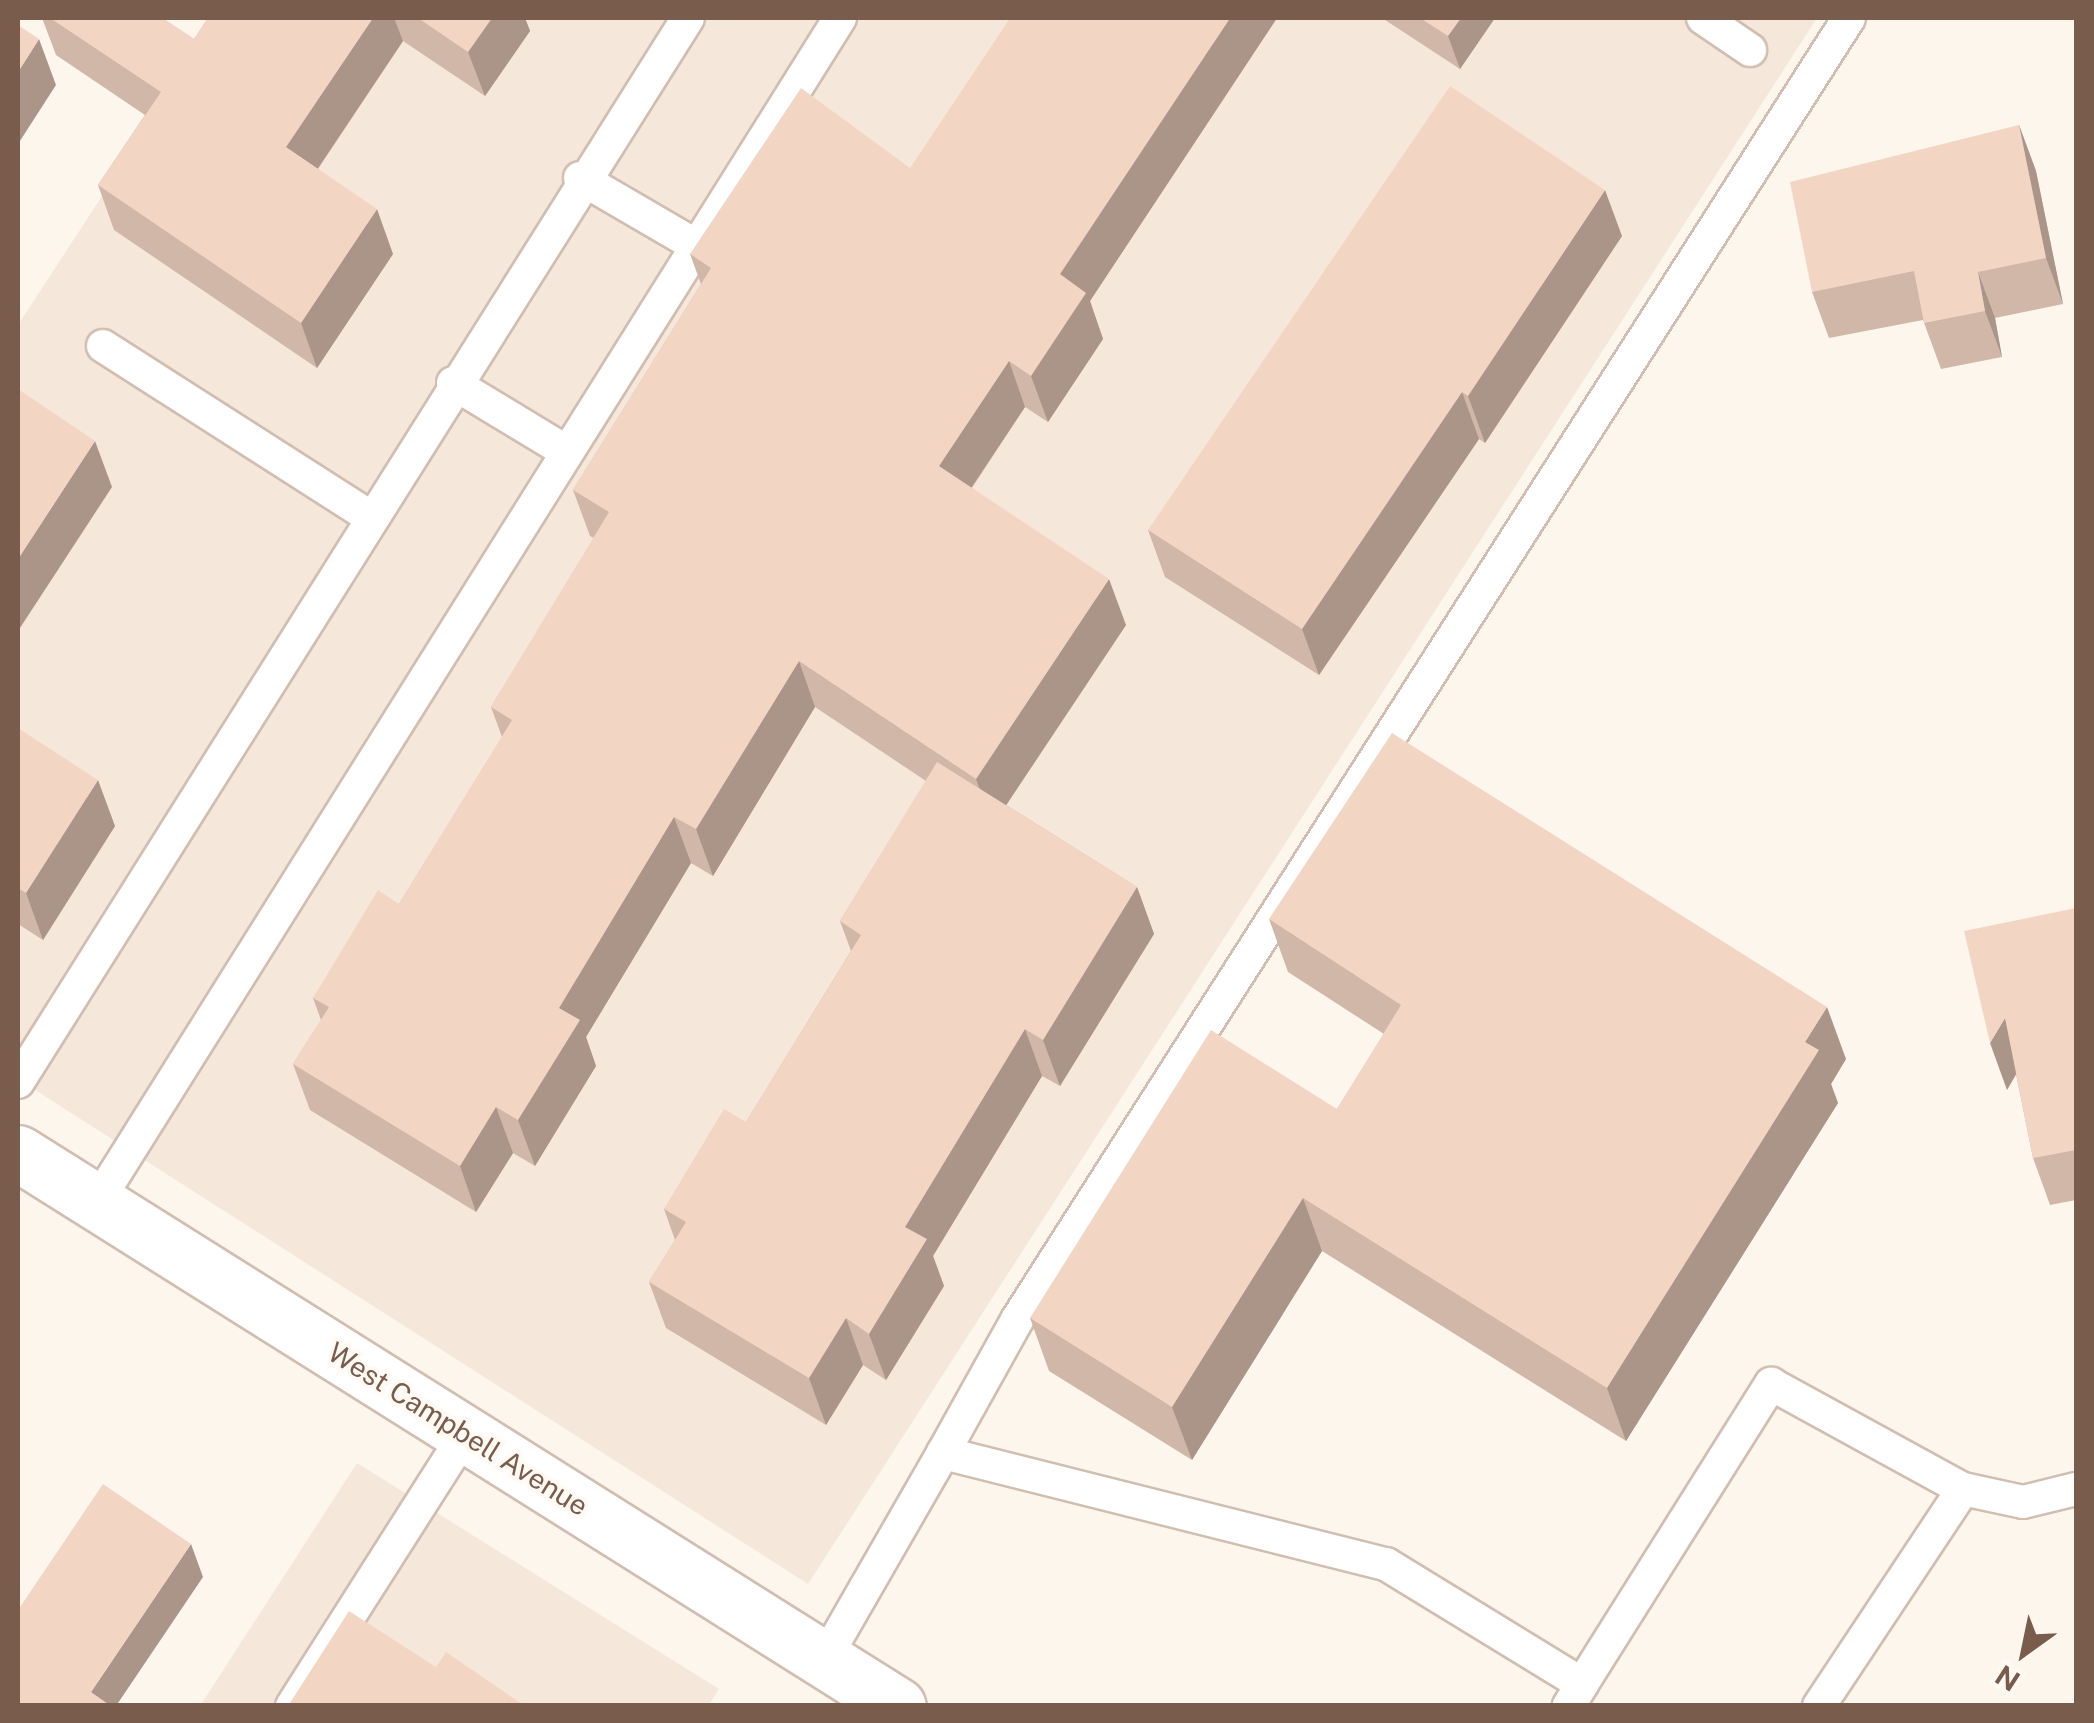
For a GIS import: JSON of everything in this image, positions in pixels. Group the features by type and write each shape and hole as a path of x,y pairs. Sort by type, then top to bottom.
{"street":[{"name":"West Campbell Avenue","path":"18,1153 898,1706"}],"lane":[{"path":"18,1082 580,178 688,18"},
{"path":"97,1202 840,18"},
{"path":"1703,18 1750,50"},
{"path":"824,1660 1028,1303 1849,18"},
{"path":"580,178 697,246"},
{"path":"103,346 369,516"},
{"path":"453,383 568,452"},
{"path":"942,1453 1386,1564 1576,1695 1772,1384 1963,1489 2023,1502 2076,1489"},
{"path":"292,1706 465,1434"},
{"path":"1819,1706 1963,1489"}],"shaded area":[{"path":"218,18 1817,18 808,1584 18,1079 18,325"},
{"path":"357,1463 719,1689 708,1706 200,1706"}],"building":[{"path":"50,18 162,18 194,39 208,18 373,18 286,147 377,209 301,323 98,185 161,92"},
{"path":"418,18 492,18 468,52"},
{"path":"1010,18 1230,18 1060,274 1086,293 1031,376 1009,361 939,466 1109,579 976,779 799,661 696,829 674,817 559,1008 580,1020 518,1120 496,1107 460,1166 293,1064 329,1007 313,998 378,890 399,904 512,720 491,707 609,512 573,490 711,268 690,254 801,88 910,168"},
{"path":"1420,18 1461,18 1448,36"},
{"path":"18,25 39,39 18,72"},
{"path":"1450,86 1605,190 1468,396 1462,392 1302,629 1148,530"},
{"path":"2019,125 2046,258 1978,272 1985,311 1924,323 1914,271 1812,292 1790,182"},
{"path":"18,389 95,441 18,559"},
{"path":"18,728 98,780 26,893 18,888"},
{"path":"1392,733 1827,1007 1805,1042 1819,1050 1607,1388 1303,1198 1172,1407 1030,1318 1211,1030 1337,1109 1401,1005 1269,919"},
{"path":"937,762 1137,887 1043,1040 1025,1029 905,1227 927,1239 869,1334 846,1318 809,1378 649,1282 686,1222 664,1209 724,1109 746,1122 861,935 840,921"},
{"path":"2076,908 2076,1150 2033,1158 2005,1018 1990,1043 1964,931"},
{"path":"103,1484 191,1544 91,1692 111,1706 18,1706 18,1610"},
{"path":"349,1611 436,1667 446,1652 525,1706 288,1706"}]}
